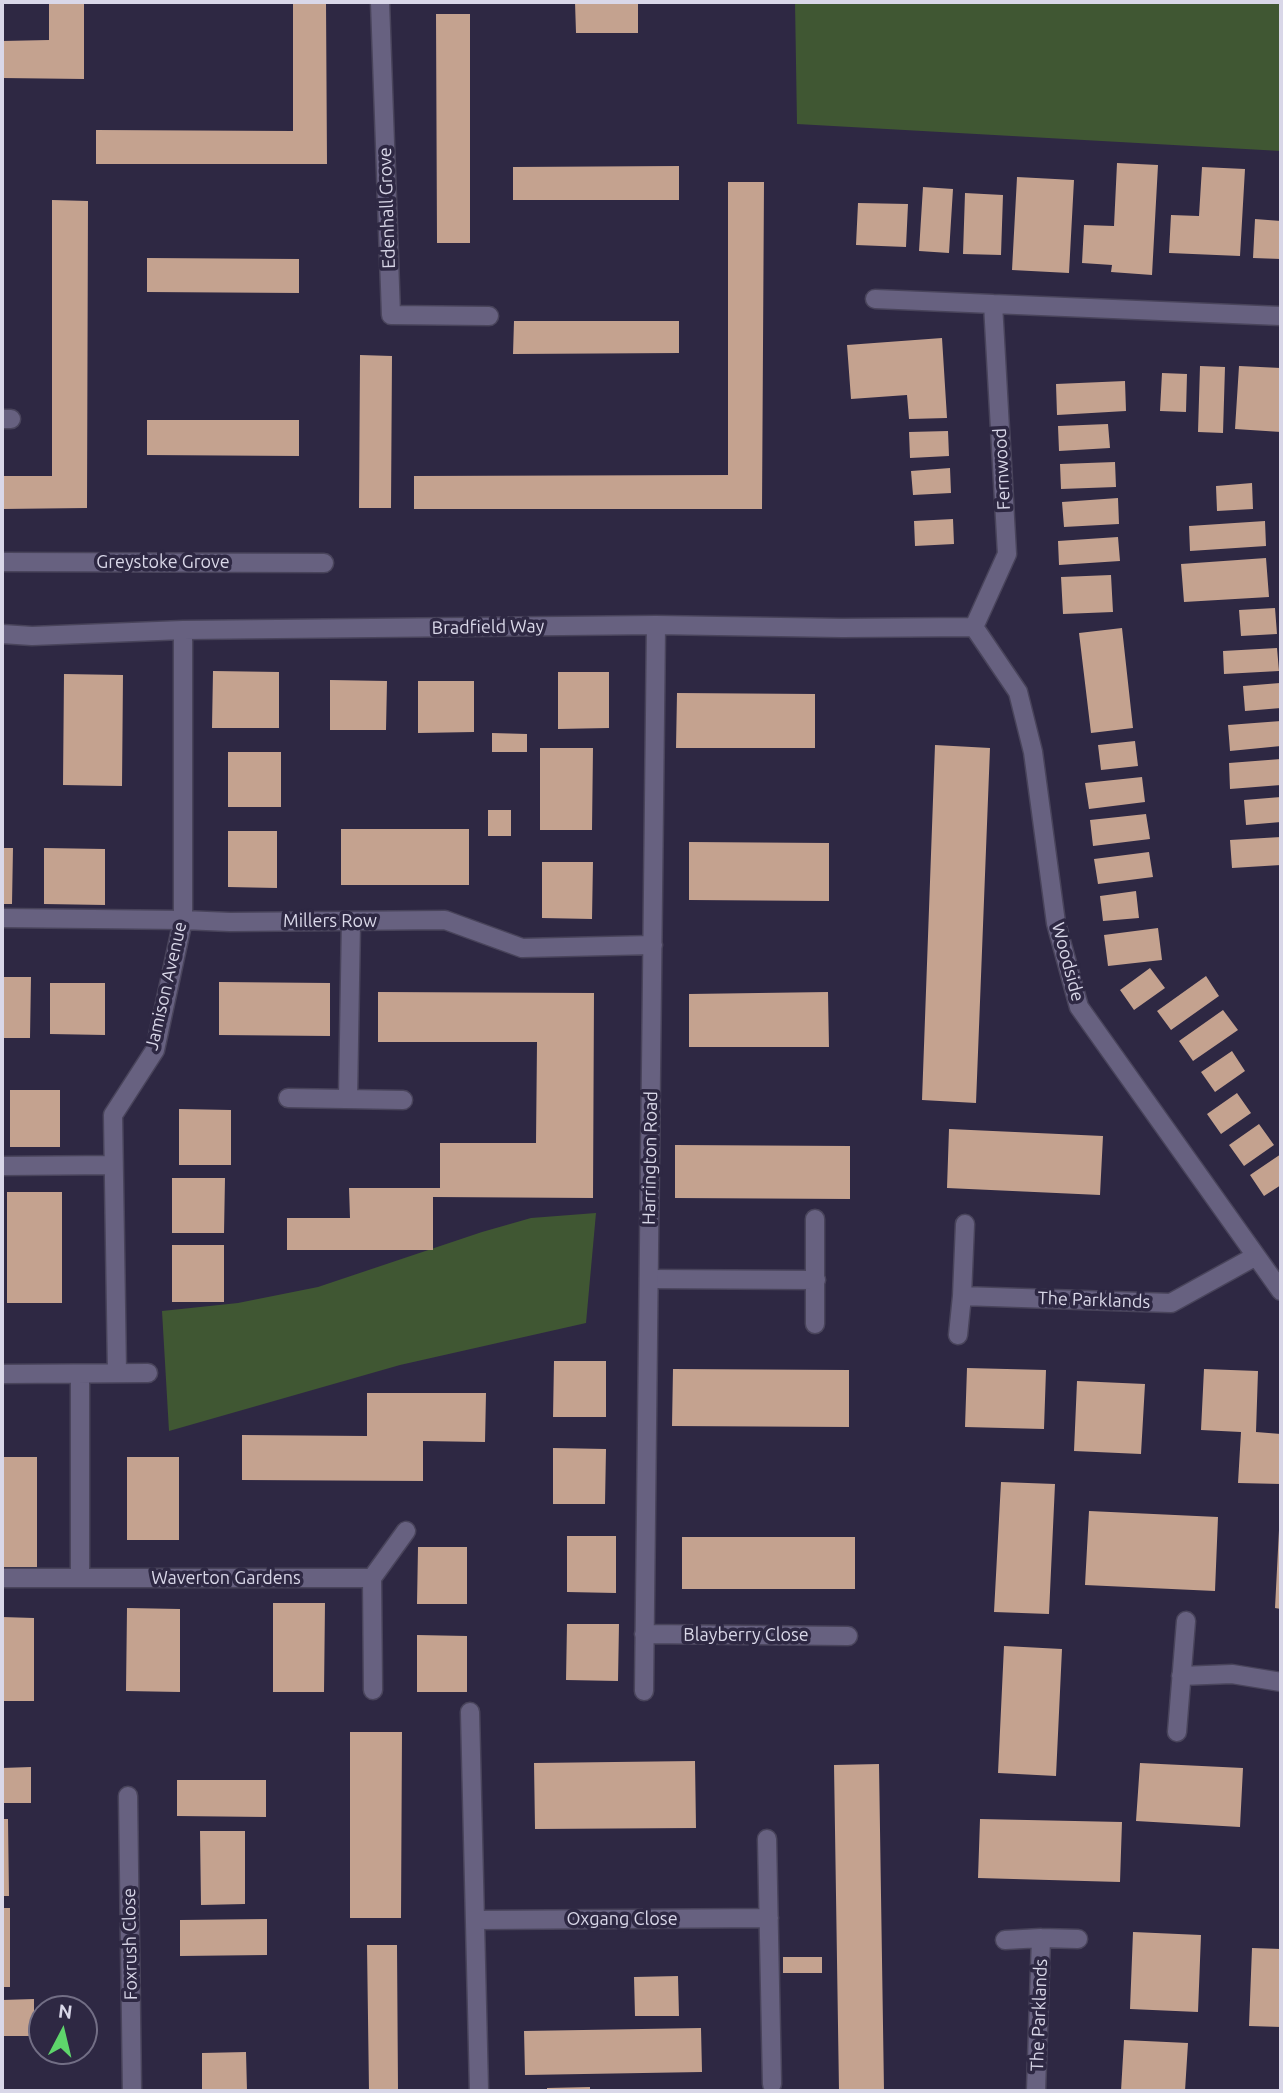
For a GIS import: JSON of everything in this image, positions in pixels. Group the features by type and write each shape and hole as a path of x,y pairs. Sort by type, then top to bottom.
{"street":[{"name":"Edenhall Grove","path":"380,2 391,315 489,316"},
{"path":"875,299 1281,316"},
{"name":"Fernwood","path":"974,627 1007,554 993,304"},
{"name":"Greystoke Grove","path":"2,562 324,563"},
{"name":"Bradfield Way","path":"2,634 32,636 183,630 656,625 974,627"},
{"name":"Harrington Road","path":"644,1691 656,625"},
{"name":"Woodside","path":"974,627 1018,692 1033,752 1056,923 1079,1007 1281,1291"},
{"name":"Jamison Avenue","path":"117,1373 113,1115 155,1050 183,919 183,630"},
{"name":"Millers Row","path":"2,918 183,919 230,922 445,920 522,948 653,946"},
{"path":"348,1099 351,921"},
{"path":"288,1098 403,1100"},
{"path":"2,1166 113,1165"},
{"path":"815,1220 815,1324"},
{"path":"958,1335 965,1224"},
{"name":"The Parklands","path":"962,1296 1171,1303 1256,1256"},
{"path":"649,1279 816,1280"},
{"path":"2,1374 148,1373"},
{"path":"80,1375 80,1578"},
{"path":"373,1690 372,1578 406,1531"},
{"name":"Waverton Gardens","path":"2,1578 372,1578"},
{"path":"1177,1732 1186,1622"},
{"name":"Blayberry Close","path":"644,1634 848,1636"},
{"path":"1181,1676 1232,1674 1281,1682"},
{"path":"470,1712 480,2091"},
{"name":"Foxrush Close","path":"128,1796 132,2091"},
{"path":"767,1839 772,2084"},
{"name":"Oxgang Close","path":"476,1920 768,1919"},
{"name":"The Parklands","path":"1036,2091 1041,1938"},
{"name":"The Parklands","path":"1004,1940 1078,1939"}],"green space":[{"path":"795,2 1281,2 1281,151 797,124"},
{"path":"596,1213 586,1323 400,1365 169,1431 162,1311 238,1303 318,1287 531,1218"}],"building":[{"path":"49,2 84,2 84,79 2,78 2,41 49,40"},
{"path":"293,2 326,2 327,164 96,164 96,130 293,131"},
{"path":"575,2 638,2 638,33 576,33"},
{"path":"436,14 470,14 470,243 437,243"},
{"path":"1117,163 1158,165 1152,275 1111,272 1112,265 1082,263 1084,225 1114,226"},
{"path":"679,166 679,200 513,200 513,167"},
{"path":"1202,167 1245,169 1240,256 1169,253 1171,215 1199,216"},
{"path":"1017,177 1074,180 1069,273 1012,270"},
{"path":"728,182 764,182 762,509 414,509 414,476 728,475"},
{"path":"923,187 953,189 949,253 919,251"},
{"path":"965,193 1003,195 1001,255 963,254"},
{"path":"52,200 88,201 87,508 2,509 2,476 52,476"},
{"path":"858,203 908,204 906,247 856,245"},
{"path":"1255,219 1281,221 1281,259 1253,258"},
{"path":"147,258 299,259 299,293 147,292"},
{"path":"514,321 679,321 679,353 513,354"},
{"path":"942,338 947,418 909,419 907,395 851,399 847,345"},
{"path":"360,355 392,356 391,508 359,508"},
{"path":"1200,366 1225,367 1223,433 1198,432"},
{"path":"1239,366 1281,368 1281,432 1235,429"},
{"path":"1162,373 1187,374 1186,412 1160,411"},
{"path":"1125,381 1126,411 1057,415 1056,384"},
{"path":"147,420 299,420 299,456 147,455"},
{"path":"1108,424 1110,448 1059,451 1058,426"},
{"path":"948,431 949,456 910,458 909,432"},
{"path":"1115,462 1116,487 1061,489 1060,464"},
{"path":"950,468 951,493 913,495 911,471"},
{"path":"1252,483 1253,509 1217,511 1216,486"},
{"path":"1118,498 1119,524 1064,527 1062,502"},
{"path":"953,519 954,544 915,546 914,521"},
{"path":"1265,521 1266,546 1190,551 1189,526"},
{"path":"1118,537 1120,561 1059,565 1058,541"},
{"path":"1266,558 1269,597 1184,602 1181,564"},
{"path":"1111,575 1113,612 1063,614 1061,577"},
{"path":"1275,608 1277,634 1241,636 1239,610"},
{"path":"1122,628 1133,728 1091,733 1079,633"},
{"path":"1277,648 1279,671 1224,674 1223,651"},
{"path":"213,671 279,672 279,728 212,728"},
{"path":"558,672 609,672 609,728 558,729"},
{"path":"64,674 123,675 122,786 63,785"},
{"path":"330,680 387,681 386,730 330,730"},
{"path":"418,681 474,681 474,732 418,733"},
{"path":"1280,683 1281,708 1245,711 1243,686"},
{"path":"677,693 815,694 815,748 676,748"},
{"path":"1281,721 1281,746 1230,751 1228,725"},
{"path":"492,733 527,734 527,752 492,752"},
{"path":"1135,741 1138,766 1101,770 1098,745"},
{"path":"935,745 990,748 976,1103 922,1100"},
{"path":"540,748 593,748 592,830 540,830"},
{"path":"228,752 281,752 281,807 228,807"},
{"path":"1281,759 1281,785 1230,789 1229,763"},
{"path":"1142,777 1145,802 1089,809 1085,783"},
{"path":"1281,797 1281,822 1246,825 1244,800"},
{"path":"488,810 511,810 511,836 488,836"},
{"path":"1146,814 1150,839 1093,846 1090,820"},
{"path":"341,829 469,829 469,885 341,885"},
{"path":"228,831 277,831 277,888 228,887"},
{"path":"1281,837 1281,865 1232,868 1230,840"},
{"path":"689,842 829,843 829,901 689,900"},
{"path":"2,848 13,848 12,904 2,904"},
{"path":"44,848 105,849 105,905 44,904"},
{"path":"1149,852 1153,877 1098,884 1094,859"},
{"path":"542,862 593,862 592,919 542,918"},
{"path":"1136,891 1139,918 1103,921 1100,896"},
{"path":"1158,928 1162,960 1108,966 1104,935"},
{"path":"1150,968 1165,988 1134,1010 1120,990"},
{"path":"1206,976 1219,996 1171,1030 1157,1011"},
{"path":"2,977 31,977 30,1038 2,1038"},
{"path":"219,982 330,983 330,1036 219,1035"},
{"path":"50,983 105,983 105,1035 50,1034"},
{"path":"378,992 594,993 593,1198 433,1197 433,1250 287,1250 287,1218 350,1218 349,1188 440,1188 440,1143 536,1143 537,1042 378,1042"},
{"path":"828,992 829,1047 689,1047 689,994"},
{"path":"1223,1010 1238,1030 1193,1061 1179,1041"},
{"path":"1232,1051 1245,1071 1215,1092 1201,1072"},
{"path":"10,1090 60,1090 60,1147 10,1147"},
{"path":"1237,1093 1251,1113 1221,1134 1207,1114"},
{"path":"179,1109 231,1110 231,1165 179,1165"},
{"path":"1259,1124 1274,1145 1244,1166 1229,1145"},
{"path":"949,1129 1103,1136 1100,1195 947,1188"},
{"path":"675,1145 850,1146 850,1199 675,1198"},
{"path":"1281,1154 1281,1185 1264,1196 1250,1175"},
{"path":"172,1178 225,1178 224,1233 172,1233"},
{"path":"7,1192 62,1192 62,1303 7,1303"},
{"path":"172,1245 224,1245 224,1302 172,1302"},
{"path":"554,1361 606,1361 606,1417 553,1417"},
{"path":"967,1368 1046,1370 1044,1429 965,1427"},
{"path":"673,1369 849,1370 849,1427 672,1426"},
{"path":"1204,1369 1258,1371 1256,1432 1281,1434 1281,1484 1238,1483 1241,1432 1201,1430"},
{"path":"1077,1381 1145,1384 1141,1454 1074,1451"},
{"path":"367,1393 486,1393 485,1442 423,1441 423,1481 242,1480 242,1435 367,1436"},
{"path":"553,1448 606,1449 605,1504 553,1504"},
{"path":"2,1457 37,1457 37,1567 2,1567"},
{"path":"127,1457 179,1457 179,1540 127,1540"},
{"path":"1001,1482 1055,1484 1049,1614 994,1612"},
{"path":"1089,1511 1218,1517 1215,1591 1085,1585"},
{"path":"1281,1530 1281,1609 1275,1608"},
{"path":"567,1536 616,1536 616,1593 567,1592"},
{"path":"682,1537 855,1537 855,1589 682,1589"},
{"path":"418,1547 467,1547 467,1604 417,1604"},
{"path":"273,1603 325,1603 324,1692 273,1692"},
{"path":"127,1608 180,1609 180,1692 126,1691"},
{"path":"2,1617 34,1618 34,1701 2,1701"},
{"path":"567,1624 619,1624 618,1681 566,1680"},
{"path":"417,1635 467,1636 467,1692 417,1692"},
{"path":"1004,1646 1062,1649 1056,1776 998,1773"},
{"path":"350,1732 402,1732 401,1918 350,1918"},
{"path":"695,1761 696,1828 535,1829 534,1763"},
{"path":"1140,1763 1243,1768 1240,1827 1136,1821"},
{"path":"879,1764 884,2091 839,2091 834,1765"},
{"path":"31,1767 31,1803 2,1803 2,1768"},
{"path":"177,1780 266,1780 266,1817 177,1816"},
{"path":"2,1819 8,1819 9,1896 2,1896"},
{"path":"980,1819 1122,1822 1120,1882 978,1878"},
{"path":"200,1831 245,1831 245,1904 201,1905"},
{"path":"2,1908 10,1908 10,1987 2,1987"},
{"path":"267,1919 267,1955 180,1956 180,1920"},
{"path":"1133,1932 1201,1935 1198,2012 1130,2009"},
{"path":"367,1945 397,1945 398,2091 369,2091"},
{"path":"1252,1948 1281,1949 1281,2027 1249,2026"},
{"path":"783,1957 822,1957 822,1973 783,1973"},
{"path":"678,1976 679,2016 635,2016 634,1977"},
{"path":"28,1999 28,2036 2,2036 2,2000"},
{"path":"701,2028 702,2072 525,2075 524,2031"},
{"path":"1124,2040 1188,2043 1185,2091 1121,2091"},
{"path":"246,2052 247,2091 202,2091 202,2053"},
{"path":"590,2087 590,2091 547,2091 547,2088"}]}
